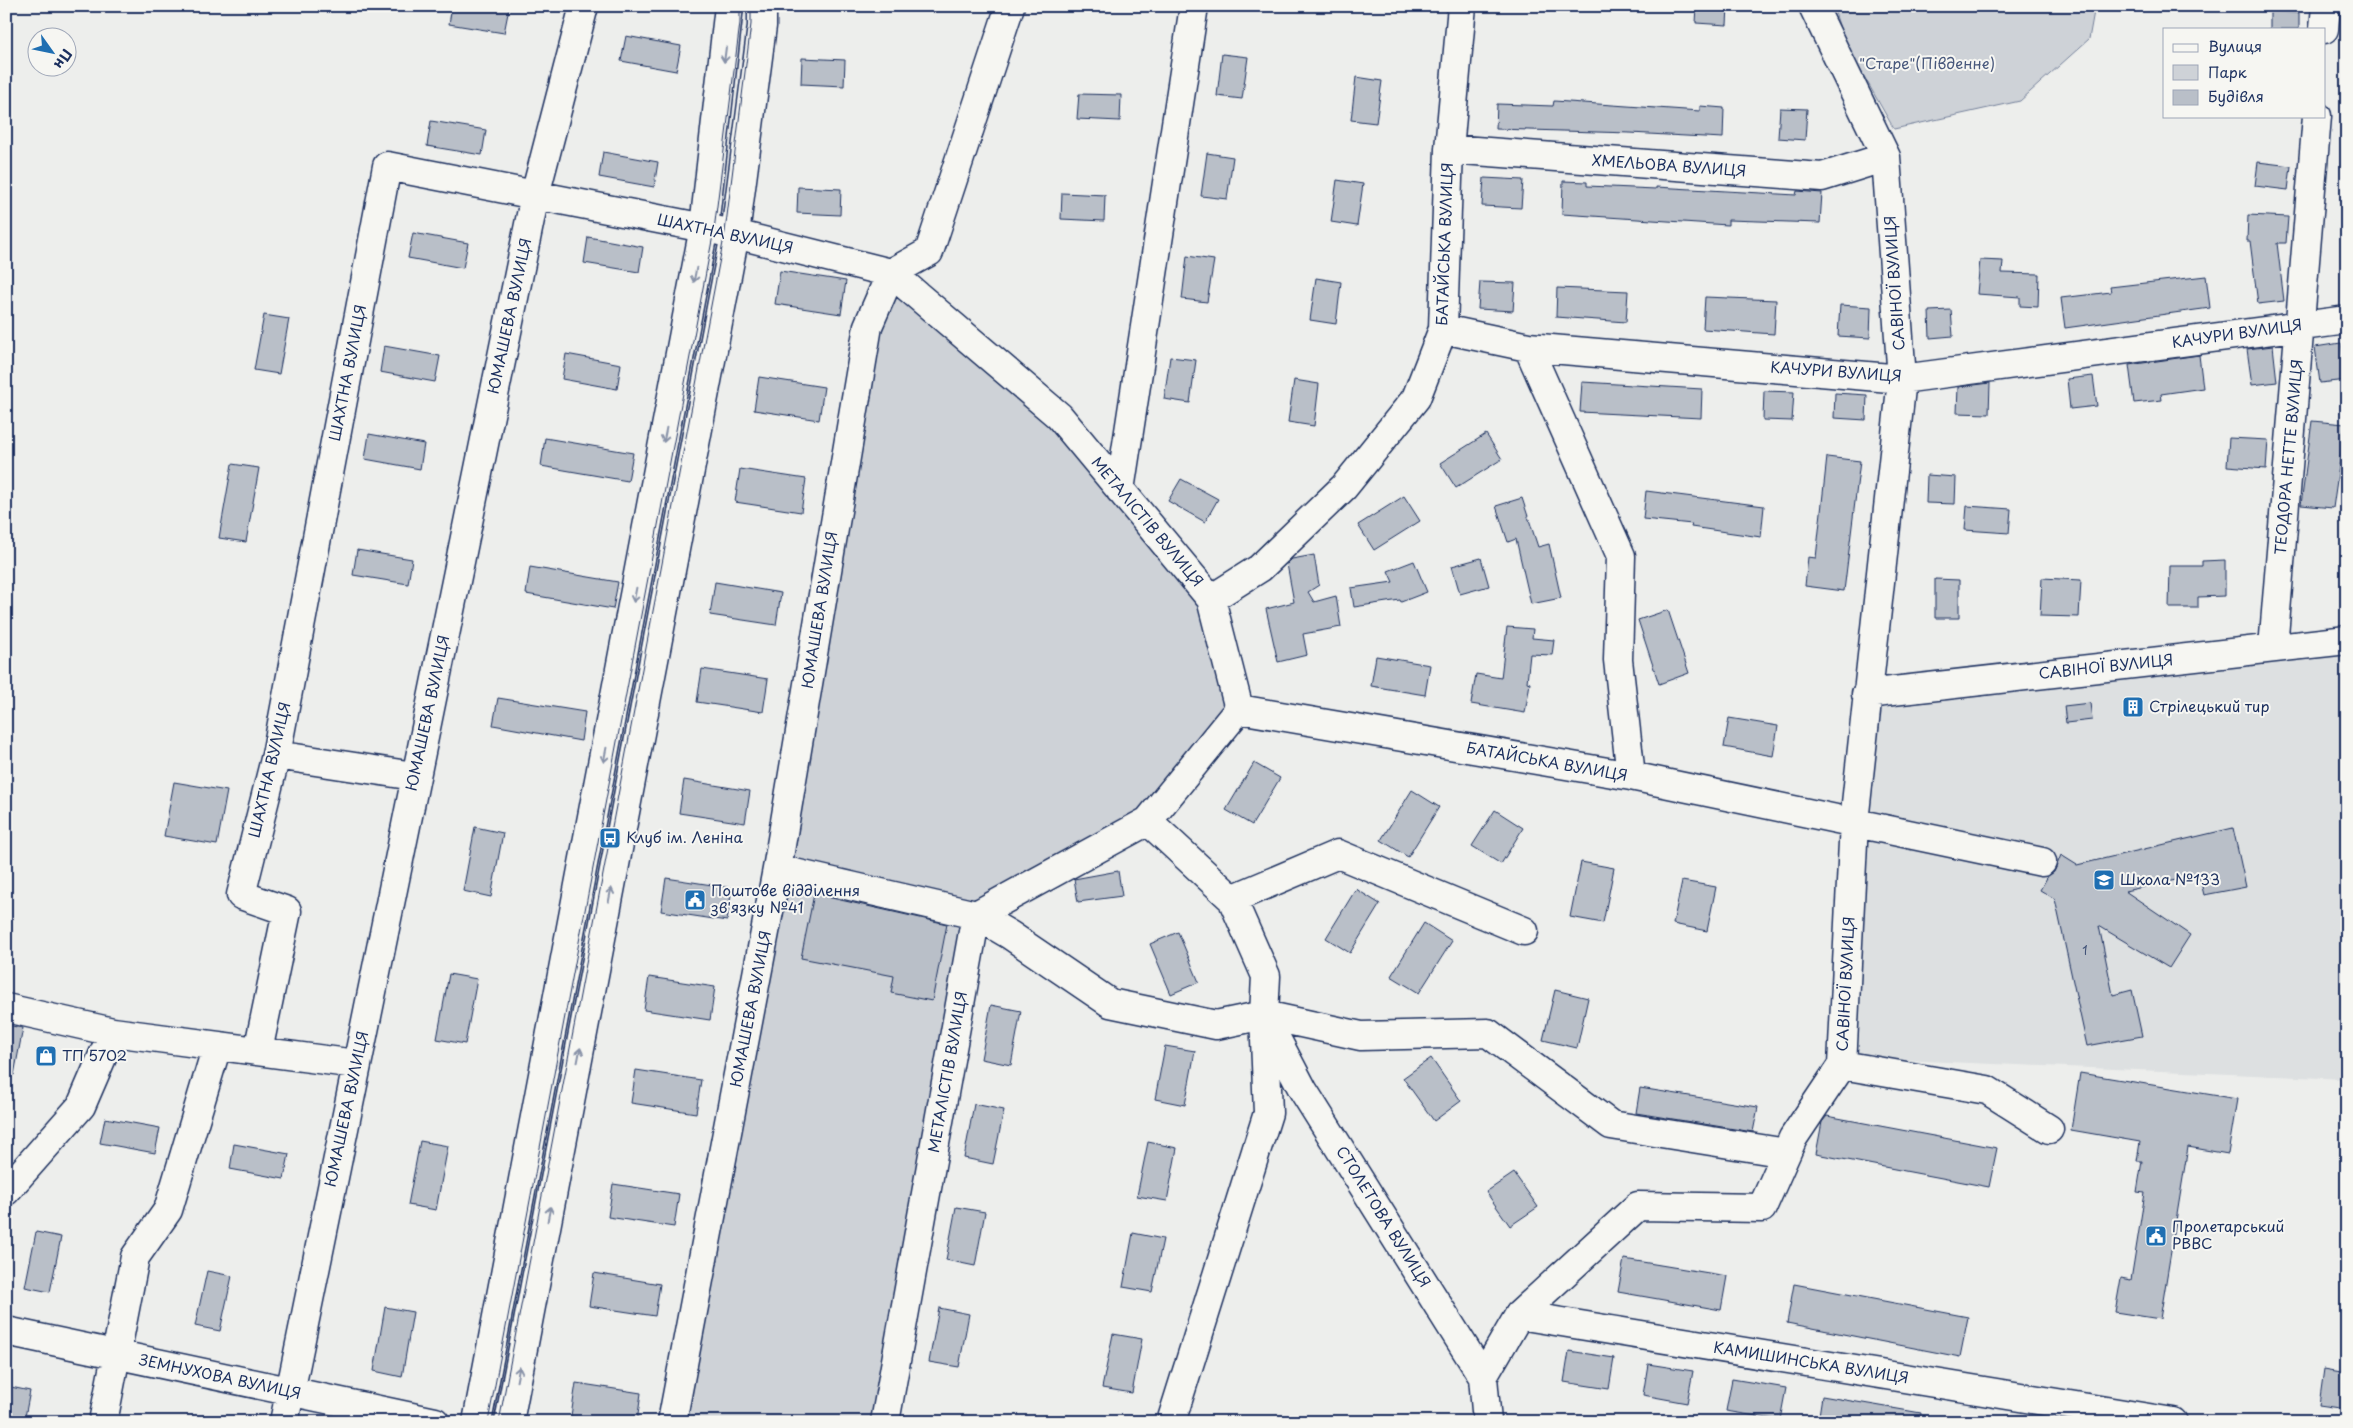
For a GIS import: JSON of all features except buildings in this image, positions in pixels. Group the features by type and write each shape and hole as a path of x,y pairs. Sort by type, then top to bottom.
{"street":[{"name":"ЮМАШЕВА ВУЛИЦЯ","path":"284,1422 414,776 535,195 584,6"},
{"path":"478,1422 704,228 730,6"},
{"path":"509,1422 736,234 762,26 762,6"},
{"path":"891,273 929,252 1010,6"},
{"path":"1120,490 1194,6"},
{"name":"БАТАЙСЬКА ВУЛИЦЯ","path":"1211,599 1260,568 1344,487 1416,398 1443,329 1449,149 1462,6"},
{"name":"САВІНОЇ ВУЛИЦЯ","path":"1813,6 1886,156 1902,379 1866,694 1854,822 1842,1065"},
{"path":"2324,28 2326,6"},
{"name":"ТЕОДОРА НЕТТЕ ВУЛИЦЯ","path":"2273,648 2317,118"},
{"name":"ХМЕЛЬОВА ВУЛИЦЯ","path":"1449,149 1822,177 1886,156"},
{"name":"ШАХТНА ВУЛИЦЯ","path":"258,1052 287,911 241,895 276,754 387,166 736,234 891,273"},
{"name":"ЮМАШЕВА ВУЛИЦЯ","path":"672,1422 777,869 868,326 891,273"},
{"name":"МЕТАЛІСТІВ ВУЛИЦЯ","path":"891,273 1059,416 1211,599 1239,710"},
{"name":"КАЧУРИ ВУЛИЦЯ","path":"1443,329 1528,347 1902,379 2347,320"},
{"path":"1528,347 1622,556 1618,660 1631,776"},
{"name":"САВІНОЇ ВУЛИЦЯ","path":"1866,694 2347,640"},
{"path":"976,915 1148,821 1239,710"},
{"name":"БАТАЙСЬКА ВУЛИЦЯ","path":"1239,710 1631,776 2042,862"},
{"path":"276,754 414,776"},
{"path":"1148,821 1232,899 1266,976 1264,1015 1268,1113 1172,1422"},
{"path":"1232,899 1338,854 1524,931"},
{"path":"777,869 976,915 1010,935 1110,1003 1216,1025 1264,1015 1361,1036 1488,1033 1611,1125 1786,1153"},
{"name":"МЕТАЛІСТІВ ВУЛИЦЯ","path":"885,1422 976,915"},
{"path":"6,1008 113,1032 356,1064"},
{"name":"СТОЛЕТОВА ВУЛИЦЯ","path":"1264,1015 1303,1090 1483,1377 1487,1422"},
{"path":"6,1191 81,1106 113,1032"},
{"path":"103,1422 135,1257 168,1210 217,1046"},
{"path":"1483,1377 1519,1316 1638,1206 1762,1208 1793,1138 1842,1065 1987,1090 2049,1130"},
{"name":"КАМИШИНСЬКА ВУЛИЦЯ","path":"1519,1316 2108,1416 2173,1422"},
{"name":"ЗЕМНУХОВА ВУЛИЦЯ","path":"6,1331 434,1422"}],"shaded area":[{"name":"Школа №133","path":"2347,655 2347,1079 1853,1058 1871,702"}],"green space":[{"name":"\"Старе\"(Південне)","path":"1833,6 2095,6 2089,39 2020,101 1894,129 1844,41"},
{"path":"895,289 1050,425 1200,605 1228,707 1140,813 965,911 878,1422 685,1422 876,331"}],"tram line":[{"path":"488,1422 714,230 740,23 740,6"},
{"path":"499,1422 725,232 751,24 751,6"}],"place":[{"name":"Стрілецький тир","path":"2133,707"},
{"name":"Клуб ім. Леніна","path":"610,838"},
{"name":"Школа №133","path":"2104,880"},
{"name":"Поштове відділення зв'язку №41","path":"695,900"},
{"name":"ТП 5702","path":"46,1056"},
{"name":"Пролетарський РВВС","path":"2156,1236"}]}
